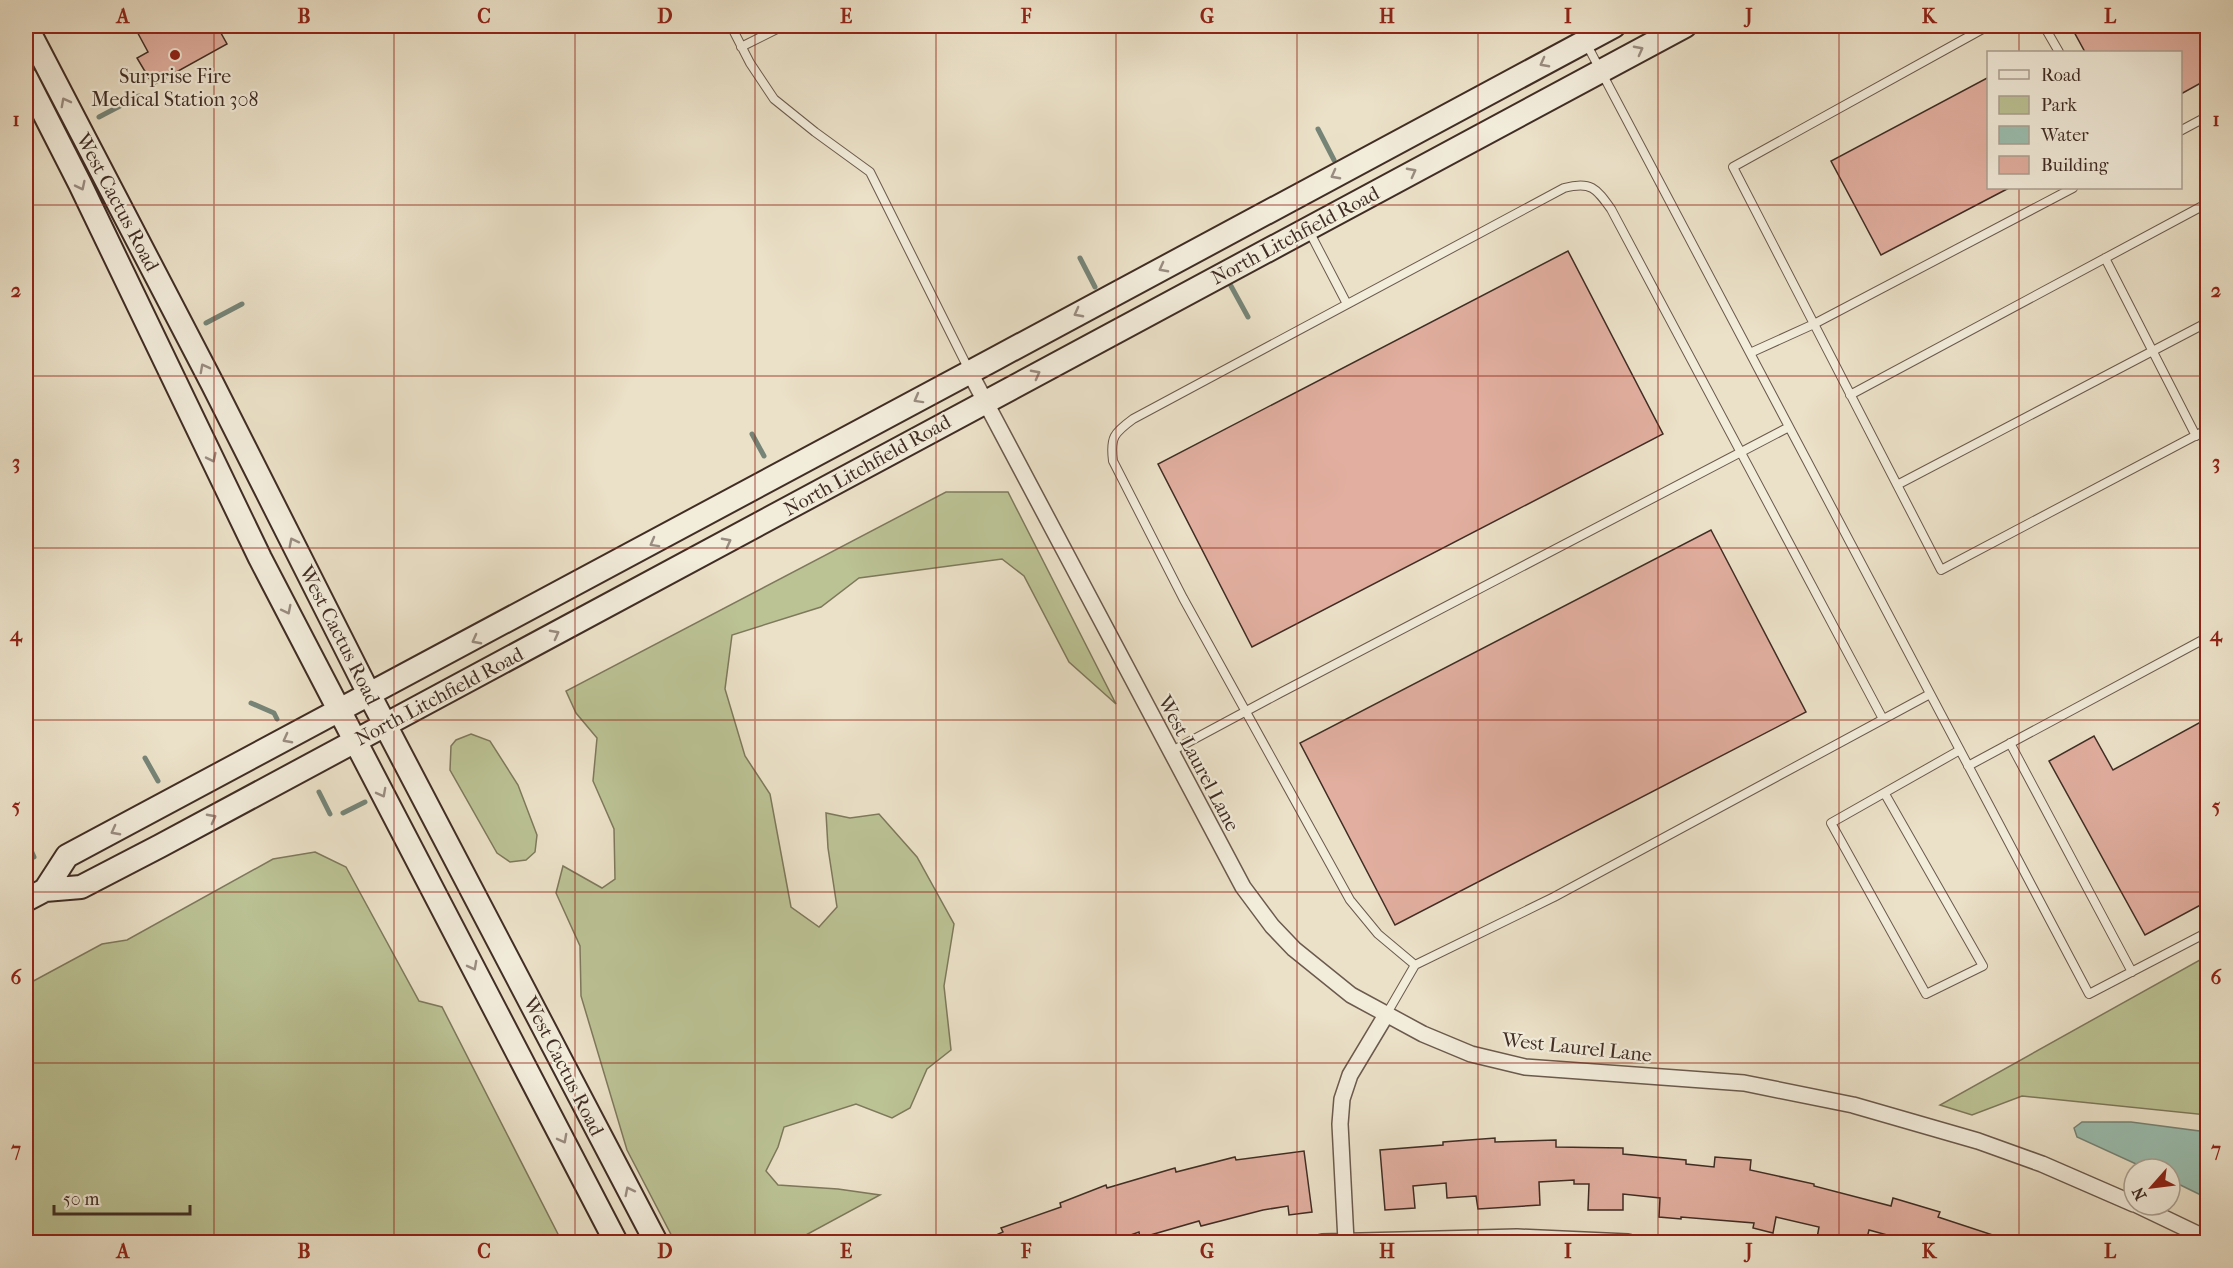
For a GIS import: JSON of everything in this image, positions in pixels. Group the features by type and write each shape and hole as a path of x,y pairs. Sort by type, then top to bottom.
{"main road":[{"name":"West Cactus Road","path":"26,26 212,383 370,696 656,1242"},
{"name":"North Litchfield Road","path":"35,895 67,856 370,696 969,371 1614,26"},
{"name":"North Litchfield Road","path":"35,895 81,887 1685,26"},
{"name":"West Cactus Road","path":"26,78 80,184 260,558 616,1242"}],"street":[{"name":"West Laurel Lane","path":"969,371 1230,866 1272,926 1318,969 1351,995 1386,1015 1471,1054 1525,1067 1744,1083 1853,1105 1978,1141 2042,1164 2122,1198"},
{"path":"1346,1240 1340,1124 1342,1099 1350,1074 1386,1015"},
{"name":"West Laurel Lane","path":"2162,1217 2208,1239"},
{"path":"1322,1242 1517,1237 1628,1242"}],"lane":[{"path":"730,26 750,63 774,99 870,172 969,371"},
{"path":"741,47 783,26"},
{"path":"1988,26 1733,167 1941,570 2208,429"},
{"path":"2044,26 2058,51"},
{"path":"1585,41 2089,994 2208,932"},
{"path":"2182,129 2208,116"},
{"path":"1415,965 1377,934 1350,900 1183,598 1113,461 1110,442 1118,430 1133,419 1564,188 1582,183 1597,190 1611,209 1883,719"},
{"path":"1750,353 1814,324 2071,189"},
{"path":"1850,395 2208,203"},
{"path":"1308,228 1347,304"},
{"path":"2105,258 2196,436"},
{"path":"1897,485 2208,322"},
{"path":"1170,752 1789,427"},
{"path":"1968,766 2208,637"},
{"path":"1386,1015 1415,965 1554,897 1930,694"},
{"path":"2010,743 2133,972"},
{"path":"1885,794 1983,966 1926,994 1832,823 1960,750"}],"green space":[{"path":"946,492 1008,492 1116,704 1069,662 1024,576 1002,559 859,578 821,607 732,635 725,689 745,756 770,794 791,907 819,927 837,907 828,848 826,813 850,818 879,814 917,857 954,924 944,986 951,1050 927,1069 910,1108 892,1118 856,1104 784,1127 778,1147 766,1171 778,1185 838,1189 880,1195 793,1242 675,1242 627,1150 581,996 580,946 556,893 563,866 602,888 615,879 614,829 593,781 597,738 576,713 566,691"},
{"path":"471,734 490,741 518,785 537,835 535,852 526,860 510,862 497,853 450,770 451,746 456,740"},
{"path":"315,852 346,867 419,1001 442,1007 562,1242 26,1242 26,985 102,944 127,940 273,859"},
{"path":"2207,956 2207,1115 2022,1096 1972,1115 1940,1105"}],"water":[{"path":"2082,1122 2131,1122 2207,1132 2207,1198 2182,1186 2182,1157 2122,1158 2077,1137 2074,1128"}],"building":[{"name":"Surprise Fire Medical Station 308","path":"134,26 217,26 227,44 153,85 137,58 148,52"},
{"path":"2082,26 2208,26 2208,79 2182,93 2182,51 2084,51 2073,30"},
{"path":"1987,78 1987,189 2007,189 1881,255 1831,161"},
{"path":"1568,251 1663,434 1252,647 1158,464"},
{"path":"1711,530 1806,712 1395,925 1300,743"},
{"path":"2208,718 2208,901 2145,935 2049,761 2094,736 2113,770"},
{"path":"1495,1138 1495,1142 1556,1140 1556,1147 1623,1148 1623,1154 1686,1160 1686,1164 1714,1167 1715,1157 1751,1160 1750,1170 1814,1184 1814,1186 1891,1206 1893,1198 1940,1212 1938,1217 2008,1240 2008,1242 1897,1242 1898,1238 1869,1230 1866,1242 1834,1242 1817,1238 1819,1227 1776,1217 1773,1233 1753,1228 1754,1223 1659,1217 1660,1198 1623,1194 1623,1210 1588,1210 1589,1184 1574,1184 1574,1180 1539,1182 1540,1205 1478,1209 1476,1196 1447,1198 1446,1183 1413,1186 1415,1208 1385,1210 1380,1150"},
{"path":"1304,1151 1312,1212 1289,1215 1288,1206 1201,1226 1199,1221 1140,1238 1139,1232 1111,1242 981,1242 1003,1232 1001,1228 1061,1207 1060,1203 1106,1185 1107,1188 1175,1168 1176,1172 1235,1157 1236,1160"}],"waterway":[{"path":"99,117 139,96"},
{"path":"1318,129 1334,160"},
{"path":"1080,258 1095,287"},
{"path":"1231,286 1248,317"},
{"path":"206,323 242,304"},
{"path":"752,434 764,456"},
{"path":"251,703 274,713 277,719"},
{"path":"145,758 158,781"},
{"path":"319,792 330,814"},
{"path":"343,813 365,802"},
{"path":"26,839 34,857"}],"place":[{"name":"Surprise Fire Medical Station 308","path":"175,55"}]}
